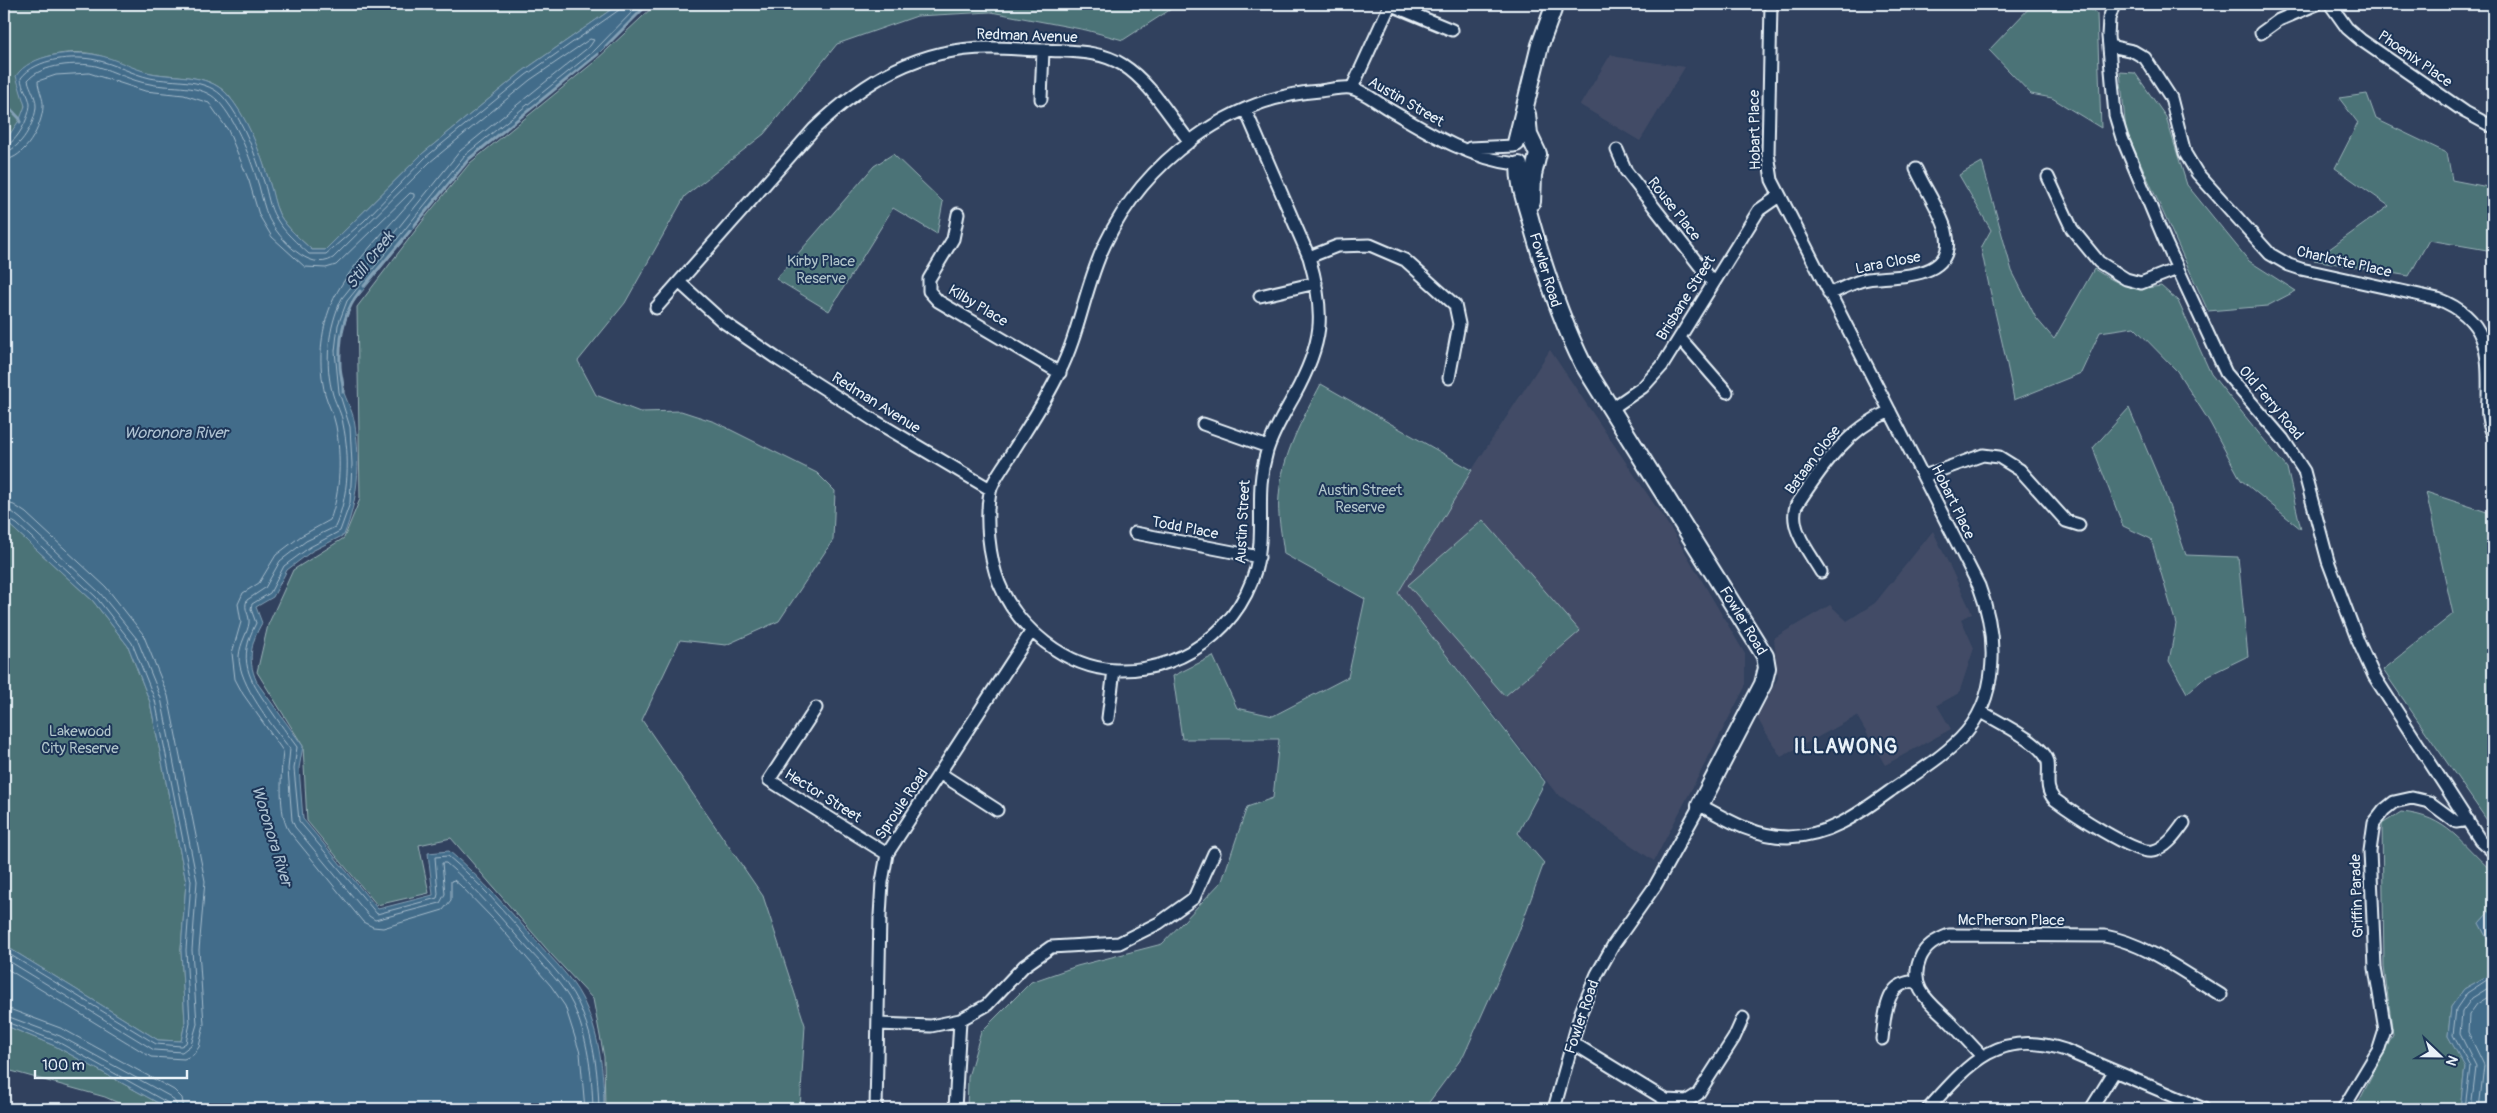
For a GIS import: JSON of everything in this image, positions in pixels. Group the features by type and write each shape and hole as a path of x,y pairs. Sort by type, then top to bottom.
{"street":[{"path":"1352,88 1390,4 1452,30"},
{"name":"Fowler Road","path":"1515,144 1526,107 1536,61 1554,4"},
{"name":"Hobart Place","path":"1700,805 1738,825 1764,834 1797,836 1824,831 1853,818 1951,748 1969,729 1980,711 1988,685 1992,659 1992,636 1988,612 1978,586 1924,476 1778,196 1772,180 1768,154 1771,4"},
{"name":"Old Ferry Road","path":"2114,4 2108,27 2110,74 2118,126 2177,269 2226,373 2283,438 2299,462 2306,477 2328,561 2366,660 2395,712 2468,820"},
{"name":"Old Ferry Road","path":"2110,46 2122,4"},
{"path":"2261,33 2279,20 2317,4"},
{"name":"Phoenix Place","path":"2330,4 2347,28 2361,40 2465,112 2493,127"},
{"name":"Charlotte Place","path":"2110,46 2140,54 2152,67 2171,98 2182,144 2190,162 2241,224 2270,254 2289,265 2301,269 2438,299 2451,304 2472,322 2480,331 2486,348 2489,369 2487,414 2493,434"},
{"name":"Redman Avenue","path":"656,308 814,129 842,103 870,82 900,66 938,54 991,48 1044,50 1088,53 1121,64 1141,79 1190,142"},
{"path":"1041,99 1044,50"},
{"name":"Austin Street","path":"1245,109 1309,257 1320,309 1315,351 1306,373 1268,447 1261,474 1258,501 1261,526 1259,557 1249,590 1233,616 1197,650 1156,665 1114,670 1072,658 1031,632 1012,607 999,582 989,538 990,489 1060,373 1105,244 1128,205 1152,174 1190,142 1245,109 1264,100 1297,92 1352,88 1444,141 1489,158 1518,165"},
{"name":"Fowler Road","path":"1526,107 1528,130 1535,152 1530,220"},
{"path":"1526,140 1535,152 1527,166 1518,165 1512,155 1515,144 1526,140"},
{"name":"Austin Street","path":"1464,148 1515,144"},
{"name":"Rouse Place","path":"1617,150 1626,171 1713,283"},
{"name":"Fowler Road","path":"1518,165 1525,207 1546,279 1563,324 1583,364 1759,645 1766,662 1766,673 1761,689 1700,805 1659,878 1596,974 1581,1012 1554,1109"},
{"name":"Lara Close","path":"1829,294 1868,279 1901,277 1929,270 1943,258 1946,242 1945,229 1916,169"},
{"path":"2048,177 2072,229 2099,262 2126,279 2141,283 2177,269"},
{"name":"Brisbane Street","path":"1611,409 1651,380 1680,338 1759,210 1778,196"},
{"name":"Kilby Place","path":"958,214 953,239 929,279 929,291 938,301 1060,373"},
{"path":"1309,257 1337,246 1370,245 1405,260 1455,305 1459,324 1449,378"},
{"name":"Redman Avenue","path":"679,282 722,321 776,358 875,422 990,489"},
{"path":"1260,296 1316,283"},
{"path":"1680,338 1727,392"},
{"name":"Bataan Close","path":"1821,572 1794,522 1796,506 1850,435 1870,420 1890,411"},
{"path":"1203,424 1268,447"},
{"path":"1924,476 1983,455 2000,457 2020,470 2066,521 2079,525"},
{"name":"Todd Place","path":"1135,533 1259,557"},
{"name":"Sproule Road","path":"876,1109 880,916 887,854 923,797 941,774 1031,632"},
{"path":"1108,718 1114,670"},
{"name":"Hector Street","path":"816,708 770,780 887,854"},
{"path":"1980,711 2042,749 2048,761 2048,788 2054,799 2125,843 2139,850 2152,852 2168,843 2184,823"},
{"path":"941,774 997,810"},
{"name":"Griffin Parade","path":"2343,1109 2379,1049 2386,1030 2375,968 2370,851 2374,823 2384,810 2394,802 2412,798 2429,802 2456,822 2468,820"},
{"path":"2468,820 2480,840 2493,852"},
{"path":"878,1024 932,1026 960,1020 987,1005 1024,966 1052,947 1119,943 1159,923 1194,898 1214,853"},
{"name":"McPherson Place","path":"1916,981 1919,962 1926,949 1931,943 1949,935 2105,936 2136,944 2221,995"},
{"path":"1882,1039 1890,999 1894,990 1899,985 1916,981 1931,1006 1949,1021 1982,1056"},
{"path":"1573,1043 1666,1100 1687,1101 1698,1094 1734,1038 1743,1018"},
{"path":"955,1109 960,1020"},
{"path":"1928,1109 1958,1076 1982,1056 2013,1044 2038,1043 2064,1050 2204,1109"},
{"path":"2091,1109 2114,1072"}],"shaded area":[{"path":"1611,54 1617,57 1685,67 1640,141 1580,105"},
{"path":"1550,350 1675,535 1745,654 1745,687 1654,861 1556,793 1398,593 1472,470"},
{"path":"1933,531 1972,613 1961,619 1974,648 1959,693 1937,705 1951,729 1885,765 1857,716 1781,757 1757,718 1778,678 1774,638 1830,605 1847,621 1875,603"}],"green space":[{"path":"4,4 619,4 523,71 422,154 325,250 312,250 290,229 279,214 269,181 248,126 229,96 212,83 193,78 145,72 91,54 69,53 47,57 36,61 19,72 19,83 25,106 24,112 22,118 4,143"},
{"path":"656,4 1179,4 1123,40 1086,30 991,12 917,16 837,44 764,134 685,196 625,303 578,361 596,395 640,412 681,411 715,422 817,473 835,491 833,540 779,621 726,645 680,640 642,720 763,896 805,1025 800,1109 605,1109 604,1057 593,999 551,954 451,838 419,845 429,893 377,905 307,821 303,746 257,672 268,625 293,570 344,538 360,499 357,307 428,214 470,163 593,63"},
{"path":"2033,4 2084,4 2097,14 2101,128 2052,98 2031,94 1989,50"},
{"path":"2120,72 2135,73 2166,117 2187,185 2249,261 2296,291 2267,306 2208,311 2126,131"},
{"path":"2367,94 2376,119 2447,153 2452,180 2493,188 2493,251 2429,240 2409,276 2314,260 2389,206 2335,168 2358,123 2339,98"},
{"name":"Kirby Place Reserve","path":"893,154 943,202 937,234 893,208 829,311 776,279 874,166"},
{"path":"1982,162 2012,271 2036,318 2054,339 2094,269 2118,283 2133,287 2161,286 2178,301 2211,374 2287,468 2301,529 2241,480 2209,421 2177,371 2134,327 2100,332 2081,373 2014,400 1981,248 1991,230 1959,175"},
{"name":"Austin Street Reserve","path":"1321,384 1472,470 1398,593 1545,782 1518,833 1544,863 1518,934 1464,1055 1424,1109 967,1109 968,1077 981,1032 1031,982 1077,966 1162,944 1222,881 1247,807 1273,798 1279,739 1182,739 1173,676 1213,656 1237,708 1273,716 1348,677 1365,599 1284,554 1279,518 1281,481 1284,466 1300,424"},
{"path":"2129,408 2163,488 2186,555 2238,557 2248,656 2207,676 2187,693 2169,661 2176,624 2151,539 2123,526 2093,448"},
{"path":"2426,492 2493,514 2493,829 2383,670 2453,614"},
{"name":"Lakewood City Reserve","path":"4,520 93,601 128,646 150,702 186,882 181,950 185,1023 181,1041 158,1040 4,945"},
{"path":"1483,520 1580,631 1505,696 1408,585"},
{"path":"2401,812 2431,819 2442,825 2462,841 2493,872 2493,911 2490,911 2479,923 2492,948 2489,975 2464,989 2451,1007 2448,1036 2465,1066 2460,1109 2355,1109 2393,1035 2384,967 2382,824"},
{"path":"4,1025 55,1046 169,1109 132,1109 105,1097 4,1069"}],"water":[{"name":"Woronora River","path":"619,4 648,4 598,54 469,159 352,304 344,325 340,348 340,371 344,393 354,422 358,454 357,481 349,522 344,535 312,551 287,570 273,597 256,607 262,623 251,653 252,668 258,684 303,746 299,768 303,819 378,909 433,895 428,853 449,851 473,873 562,969 582,998 593,1024 599,1052 604,1109 169,1109 55,1046 4,1025 4,945 158,1040 181,1041 185,1023 181,950 186,882 150,702 128,646 93,601 4,520 4,143 20,119 25,106 16,76 31,63 41,58 76,53 104,56 151,73 200,79 218,87 234,102 252,134 282,219 312,250 325,250 422,154 523,71"},
{"path":"2490,911 2493,911 2493,1109 2460,1109 2465,1067 2448,1036 2451,1007 2464,989 2489,975 2492,948 2479,923"}],"waterway":[{"name":"Still Creek","path":"606,46 648,4"},
{"name":"Still Creek","path":"414,226 469,159 598,54"},
{"path":"4,102 20,119 20,122"},
{"name":"Still Creek","path":"364,286 410,231"},
{"name":"Still Creek","path":"343,392 340,345 346,316 360,291"}],"district":[{"name":"ILLAWONG","path":"1846,746"}]}
